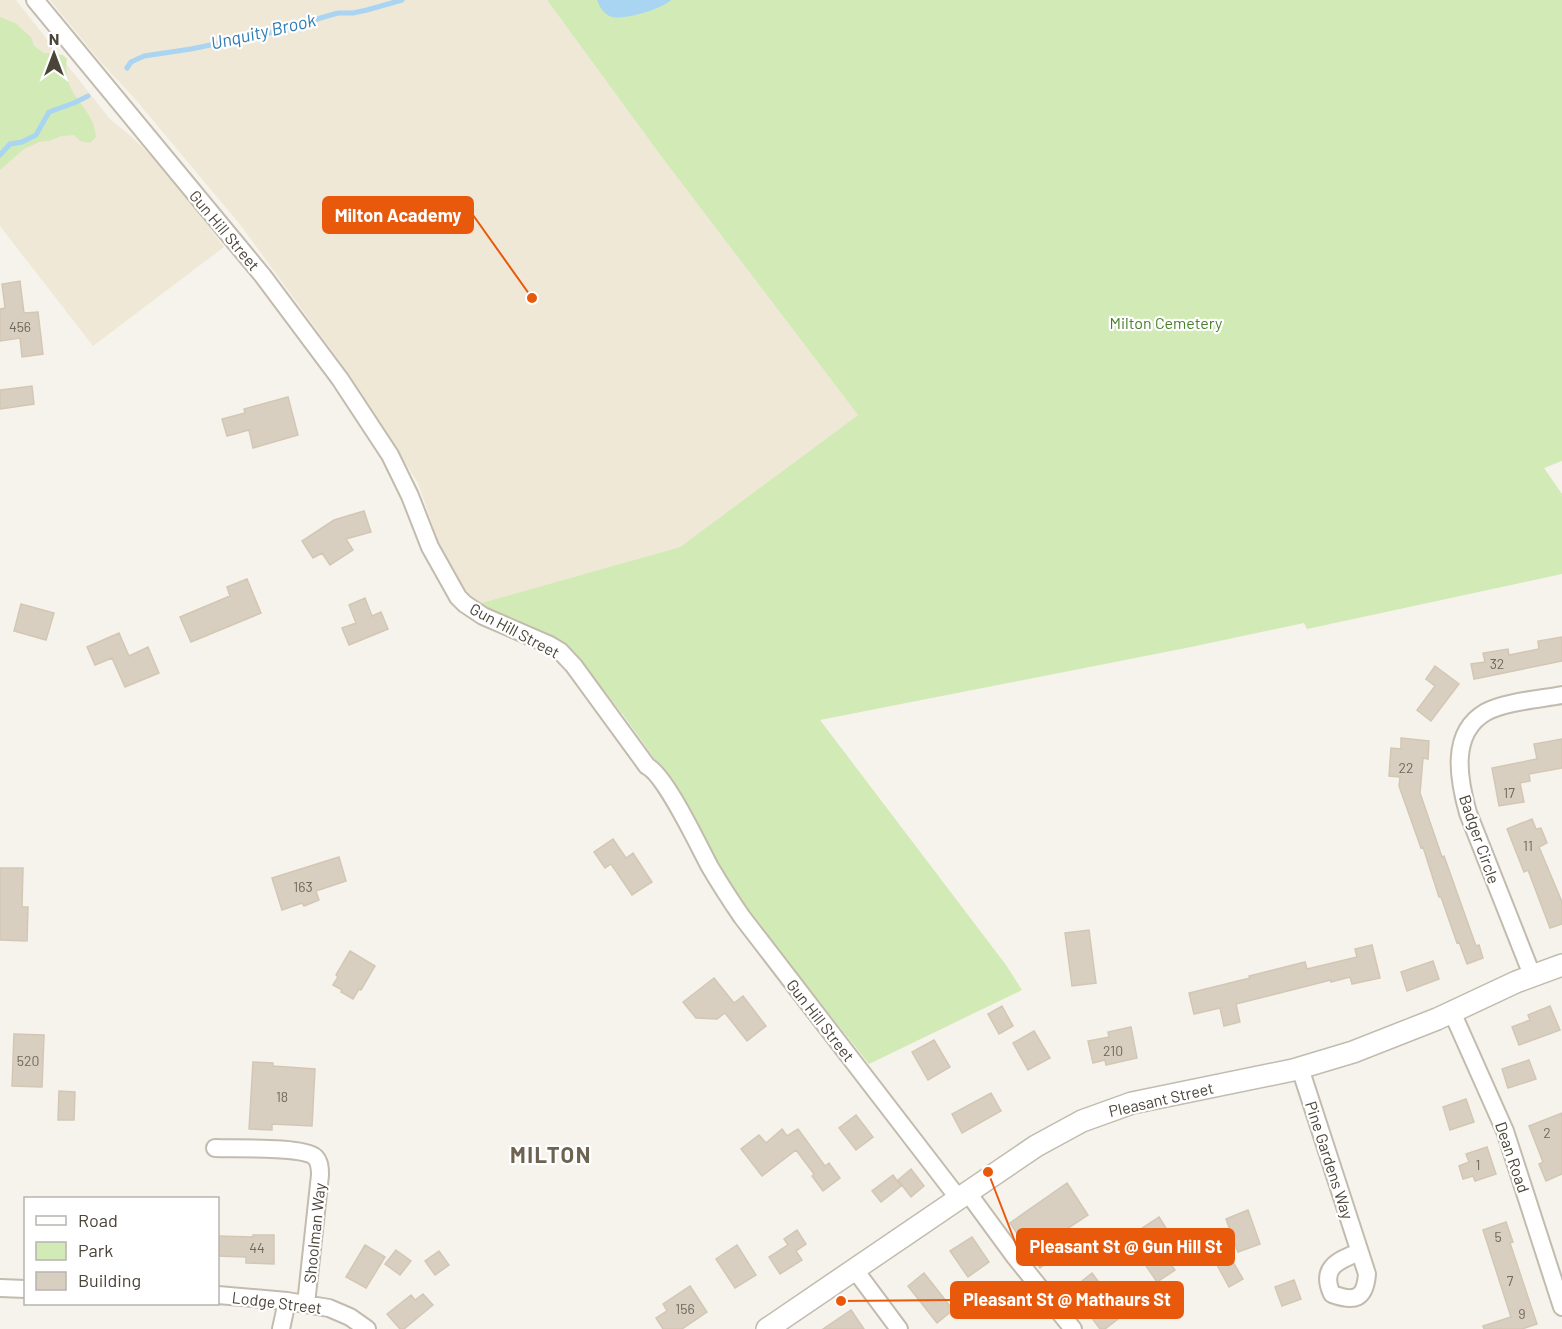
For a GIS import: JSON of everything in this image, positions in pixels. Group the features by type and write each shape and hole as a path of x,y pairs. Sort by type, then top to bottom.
{"street":[{"name":"Gun Hill Street","path":"35,0 263,276 340,379 390,455 407,488 430,546 458,597 483,616 550,645 560,651 574,666 647,766 653,769 669,791 710,868 742,918 1072,1329"},
{"name":"Badger Circle","path":"1532,975 1468,813 1460,771 1460,750 1467,731 1486,712 1506,705 1562,695"},
{"name":"Pleasant Street","path":"766,1329 1036,1146 1097,1114 1132,1103 1300,1068 1353,1052 1452,1012 1532,975 1562,965"},
{"name":"Dean Road","path":"1452,1012 1508,1140 1562,1307"},
{"name":"Pine Gardens Way","path":"1300,1068 1359,1252"},
{"name":"Shoolman Way","path":"214,1148 297,1151 312,1155 319,1163 320,1175 306,1304"},
{"path":"855,1270 899,1329"},
{"path":"0,1288 24,1289"},
{"name":"Lodge Street","path":"219,1295 306,1304 340,1312 367,1329"},
{"path":"281,1329 287,1301"}],"shaded area":[{"path":"0,0 16,0 109,118 153,158 224,247 93,346 0,226"},
{"path":"50,0 547,0 661,156 858,415 680,547 478,604 462,589 444,559 418,483 346,370 242,227"}],"green space":[{"name":"Milton Cemetery","path":"547,0 1562,0 1562,461 1544,468 1562,494 1562,574 1307,629 1304,623 820,720 1006,965 1022,990 869,1064 761,928 721,873 676,789 624,716 579,659 548,635 487,610 478,604 680,547 858,415 661,156"},
{"path":"0,17 15,23 31,37 34,46 44,53 63,55 67,59 66,72 69,83 94,126 96,137 90,143 80,141 74,135 39,142 24,149 0,170"}],"water":[{"path":"597,0 671,0 652,10 618,18 606,14"}],"building":[{"path":"20,281 24,313 38,312 43,354 22,357 20,338 0,341 0,309 5,308 2,284"},
{"path":"32,386 34,404 0,409 0,390"},
{"path":"288,397 298,435 253,448 249,430 227,436 222,419 245,413 244,409"},
{"path":"364,511 371,532 346,539 353,550 330,565 322,553 313,558 302,541 334,520"},
{"path":"247,579 261,613 191,642 180,617 230,596 227,587"},
{"path":"365,598 372,616 381,612 388,629 349,645 342,628 356,623 349,605"},
{"path":"21,604 54,613 46,640 14,631"},
{"path":"119,633 129,656 148,647 159,673 125,687 112,658 95,665 87,647"},
{"path":"1562,637 1562,661 1474,679 1471,664 1485,662 1483,653 1508,649 1509,655 1539,649 1538,641"},
{"path":"1435,666 1459,684 1431,721 1417,710 1435,686 1426,679"},
{"path":"1401,738 1429,741 1428,759 1423,758 1420,793 1442,857 1444,856 1476,946 1479,945 1483,958 1467,964 1441,897 1439,897 1423,847 1421,848 1399,786 1400,777 1389,776 1391,748 1401,749"},
{"path":"1562,739 1562,768 1529,774 1530,781 1520,783 1524,802 1499,806 1492,768 1537,759 1534,744"},
{"path":"1532,819 1536,829 1541,828 1547,843 1539,847 1562,902 1562,924 1550,928 1528,870 1524,872 1507,829"},
{"path":"613,839 626,858 633,853 652,882 632,895 611,864 605,868 594,852"},
{"path":"339,857 346,881 316,891 319,900 304,906 302,903 282,910 272,878"},
{"path":"0,868 23,868 22,907 28,907 27,941 0,940"},
{"path":"1089,930 1096,983 1072,986 1065,933"},
{"path":"1372,945 1380,978 1352,984 1350,977 1331,982 1331,980 1236,1004 1240,1022 1224,1026 1220,1008 1194,1014 1189,993 1305,962 1307,969 1357,957 1355,949"},
{"path":"350,951 375,966 353,999 333,985"},
{"path":"1433,961 1439,979 1407,991 1401,972"},
{"path":"714,978 734,1003 743,996 766,1026 747,1041 725,1013 717,1019 696,1018 683,1002"},
{"path":"1002,1006 1013,1026 999,1034 988,1014"},
{"path":"1550,1006 1560,1030 1519,1045 1512,1027 1530,1020 1528,1015"},
{"path":"1131,1027 1137,1058 1106,1065 1105,1060 1093,1063 1088,1041 1109,1037 1108,1032"},
{"path":"1034,1031 1050,1058 1028,1070 1013,1043"},
{"path":"14,1034 44,1035 42,1087 12,1086"},
{"path":"934,1040 950,1067 928,1080 912,1052"},
{"path":"1529,1060 1536,1079 1508,1088 1502,1069"},
{"path":"253,1062 315,1069 312,1126 272,1124 272,1130 249,1129"},
{"path":"59,1091 75,1092 74,1120 58,1120"},
{"path":"991,1093 1001,1111 962,1133 952,1114"},
{"path":"1466,1099 1474,1122 1450,1130 1443,1107"},
{"path":"1562,1113 1562,1174 1546,1181 1539,1164 1543,1162 1529,1126"},
{"path":"856,1115 873,1137 856,1150 839,1128"},
{"path":"782,1129 787,1136 798,1129 825,1166 829,1163 840,1178 823,1191 812,1176 814,1174 796,1150 762,1176 741,1149 759,1135 766,1143"},
{"path":"1487,1147 1496,1174 1475,1181 1473,1176 1463,1179 1459,1166 1469,1162 1466,1154"},
{"path":"911,1169 924,1186 911,1197 898,1180"},
{"path":"893,1175 901,1186 881,1202 872,1191"},
{"path":"1067,1183 1088,1215 1049,1241 1058,1255 1040,1268 1010,1223"},
{"path":"1248,1210 1260,1244 1238,1252 1226,1219"},
{"path":"1159,1217 1173,1239 1160,1248 1175,1270 1157,1282 1127,1238"},
{"path":"1506,1222 1513,1242 1510,1243 1537,1324 1522,1329 1484,1329 1483,1326 1511,1317 1483,1230"},
{"path":"797,1230 806,1244 796,1251 802,1260 780,1274 769,1257 788,1245 784,1239"},
{"path":"253,1235 274,1235 274,1264 246,1263 246,1257 219,1256 219,1236 253,1237"},
{"path":"972,1237 989,1262 968,1277 950,1251"},
{"path":"365,1245 385,1257 366,1288 346,1277"},
{"path":"737,1245 756,1275 735,1288 716,1259"},
{"path":"396,1250 411,1261 400,1275 385,1264"},
{"path":"439,1251 449,1265 435,1275 425,1261"},
{"path":"1230,1257 1243,1279 1229,1287 1217,1265"},
{"path":"924,1273 953,1310 937,1323 908,1286"},
{"path":"1092,1273 1123,1315 1105,1329 1100,1329 1071,1290"},
{"path":"1294,1280 1301,1299 1282,1306 1275,1287"},
{"path":"690,1286 707,1312 682,1329 663,1329 656,1318 667,1311 663,1304"},
{"path":"423,1294 433,1305 404,1329 400,1329 387,1314 411,1295 415,1300"},
{"path":"851,1310 864,1329 823,1329"}],"waterway":[{"name":"Unquity Brook","path":"127,68 131,62 144,56 278,31 338,13 353,13 402,0"},
{"name":"Unquity Brook","path":"0,155 10,144 22,142 36,135 49,112 88,96"}],"place":[{"name":"Milton Academy","path":"532,298"},
{"name":"Pleasant St @ Gun Hill St","path":"988,1172"},
{"name":"Pleasant St @ Mathaurs St","path":"841,1301"}],"district":[{"name":"MILTON","path":"551,1154"}]}
